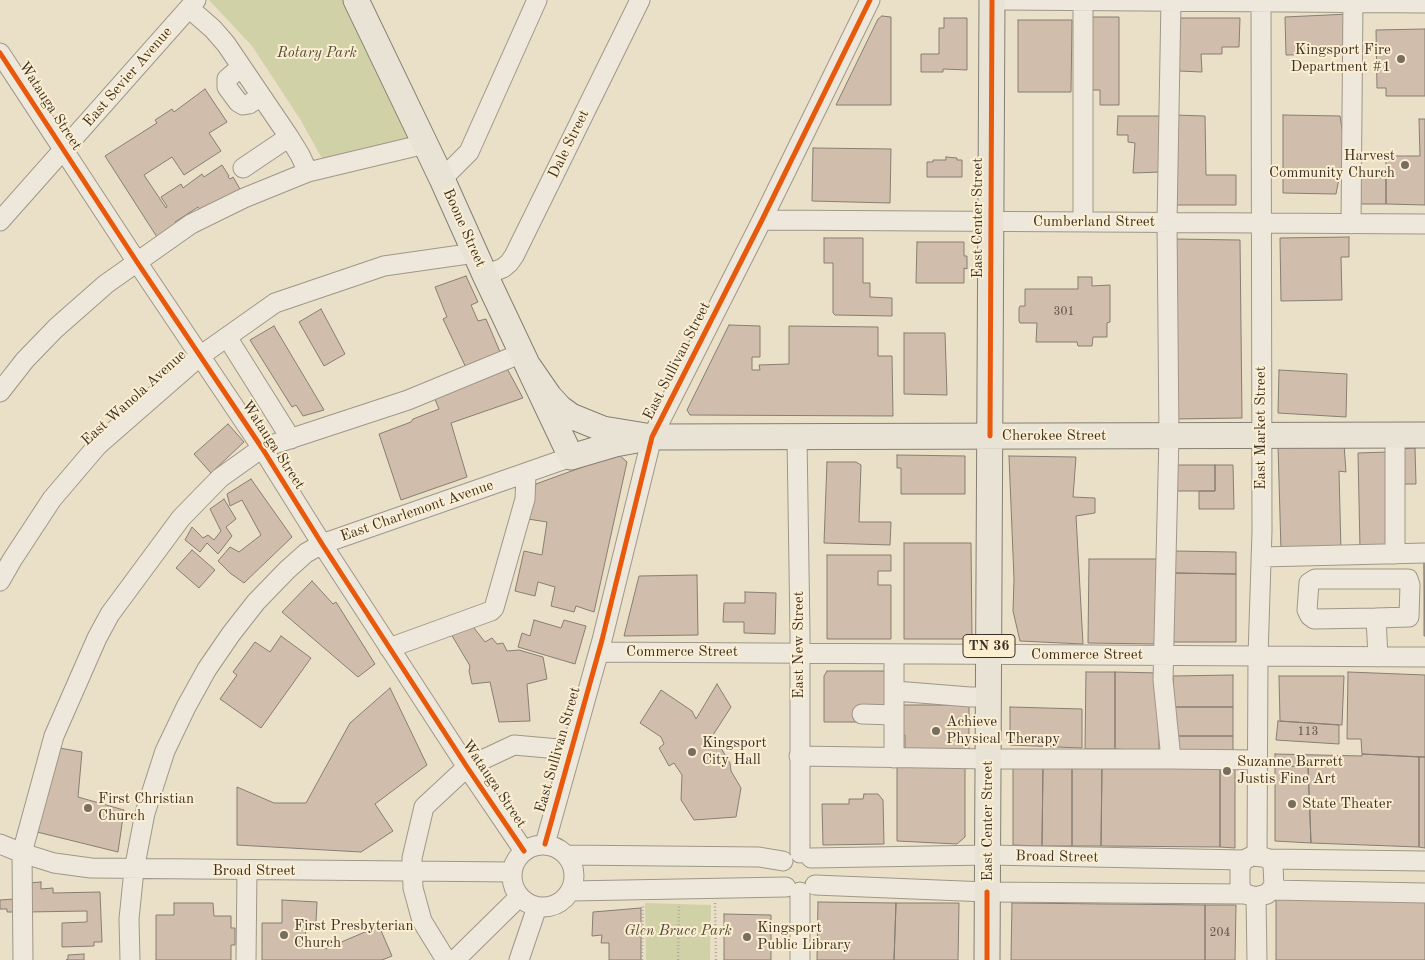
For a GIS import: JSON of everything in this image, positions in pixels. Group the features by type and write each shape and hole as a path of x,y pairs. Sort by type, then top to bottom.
{"main road":[{"name":"Boone Street","path":"356,0 571,456"},
{"name":"East Center Street","path":"987,892 992,0"},
{"path":"526,360 549,396 570,416 603,429 652,437"},
{"name":"Cherokee Street","path":"652,437 1425,435"},
{"name":"East Charlemont Avenue","path":"571,456 615,444 652,437"},
{"name":"TN 36","path":"987,892 987,960"}],"street":[{"path":"442,179 469,152 537,0"},
{"name":"Dale Street","path":"485,275 503,268 514,256 640,0"},
{"name":"East Sullivan Street","path":"545,844 598,652 652,437 762,220 870,0"},
{"path":"1001,0 1425,3"},
{"path":"1082,0 1082,222"},
{"path":"1171,1 1168,222 1169,436 1163,680 1171,759"},
{"name":"East Market Street","path":"1256,858 1262,436 1260,223 1261,1"},
{"path":"1351,224 1353,1"},
{"path":"193,4 220,36 288,137 308,172"},
{"name":"East Sevier Avenue","path":"0,221 193,4"},
{"name":"Watauga Street","path":"0,53 262,448 467,767 524,850"},
{"path":"243,168 288,137"},
{"path":"0,392 25,360 56,328 106,284 191,224 244,198 308,172 425,144"},
{"name":"Cumberland Street","path":"762,220 1425,224"},
{"name":"East Wanola Avenue","path":"0,581 31,529 98,445 200,356 276,303 384,266 475,253"},
{"path":"227,337 291,439"},
{"path":"23,960 22,853 54,736 97,638 110,614 181,518 220,478 262,448 526,360"},
{"path":"1395,435 1395,554"},
{"name":"East New Street","path":"797,437 800,653 798,857"},
{"name":"East Charlemont Avenue","path":"130,960 129,919 134,870 146,813 165,752 186,707 207,670 231,634 256,602 299,558 322,544 526,474 571,456"},
{"path":"389,648 491,611 494,608 525,499 526,474"},
{"path":"1261,557 1425,553"},
{"path":"1315,579 1408,579 1410,585 1409,617 1376,618 1314,619 1307,610 1309,583 1315,579"},
{"path":"1376,618 1378,657"},
{"name":"Commerce Street","path":"598,652 1425,657"},
{"path":"894,654 894,758"},
{"path":"894,691 988,697"},
{"path":"862,714 894,715"},
{"path":"446,960 422,921 413,888 412,858 424,806 467,767 514,745 570,750"},
{"path":"799,756 1258,760"},
{"name":"Broad Street","path":"0,844 22,853 54,862 82,867 134,870 512,872"},
{"path":"545,844 553,846 567,855 575,872 574,882 571,891 565,899 547,907 537,907 519,897 512,881 512,872 514,864 524,850 545,844"},
{"name":"Broad Street","path":"567,855 759,857 988,855 1425,861"},
{"path":"798,857 818,868 818,874 800,888 780,879 779,873 798,857"},
{"path":"1256,858 1273,866 1274,886 1257,894 1240,887 1240,867 1256,858"},
{"path":"246,960 247,871"},
{"path":"800,888 800,960"},
{"path":"571,891 800,888 987,892 1257,894 1425,892"},
{"path":"1257,894 1257,960"},
{"path":"455,960 519,897"},
{"path":"519,960 537,907"}],"path":[{"path":"715,901 716,960"},
{"path":"642,960 643,907"},
{"path":"678,960 679,910"}],"green space":[{"name":"Rotary Park","path":"209,0 349,0 414,141 324,162 300,119 252,46"},
{"name":"Glen Bruce Park","path":"645,903 711,905 710,960 646,960"}],"building":[{"path":"1349,14 1345,54 1286,55 1285,17"},
{"path":"882,16 891,17 891,105 836,105 878,19"},
{"path":"1089,17 1119,17 1119,105 1100,105 1100,90 1089,90"},
{"path":"944,18 967,18 967,70 943,69 943,72 921,72 921,54 939,54 939,28 944,28"},
{"path":"1174,18 1240,18 1239,47 1222,47 1222,54 1201,54 1202,72 1179,71"},
{"path":"1018,20 1072,20 1071,92 1018,92"},
{"name":"Kingsport Fire Department #1","path":"1425,29 1425,96 1386,96 1386,88 1377,88 1376,30"},
{"path":"205,89 227,122 209,133 221,151 184,175 172,157 144,175 166,208 167,206 161,197 181,184 183,188 202,174 204,177 222,165 228,177 230,179 233,177 240,189 220,202 218,200 201,212 198,207 175,222 176,225 157,237 105,156 157,123 155,120 172,109 174,112"},
{"path":"1174,115 1205,116 1206,175 1236,175 1236,205 1173,205"},
{"path":"1283,115 1340,116 1345,148 1336,194 1283,193"},
{"path":"1118,116 1162,116 1161,172 1133,173 1135,143 1128,142 1128,135 1117,135"},
{"name":"Harvest Community Church","path":"1419,119 1425,119 1425,205 1386,204 1386,156 1420,156"},
{"path":"813,148 891,149 890,203 812,201"},
{"path":"946,157 962,160 962,177 927,177 927,162 946,160"},
{"path":"1357,174 1386,174 1386,204 1357,204"},
{"path":"1349,237 1349,257 1341,257 1342,300 1281,301 1280,238"},
{"path":"824,238 863,238 863,283 870,283 870,297 892,298 892,316 835,315 833,313 833,263 824,263"},
{"path":"1174,239 1240,240 1242,418 1173,419"},
{"path":"917,242 964,242 964,256 967,256 967,269 964,268 964,283 916,283"},
{"path":"466,276 478,302 471,305 478,321 486,319 503,359 469,374 443,319 447,317 435,287"},
{"path":"1078,277 1092,277 1092,286 1110,285 1110,322 1107,323 1107,337 1093,337 1092,346 1078,346 1077,342 1036,342 1037,323 1020,323 1019,321 1019,308 1020,306 1025,306 1025,289 1078,289"},
{"path":"321,309 345,354 324,366 299,322"},
{"path":"729,325 760,326 760,357 752,357 752,370 760,370 759,365 789,364 789,326 878,327 878,356 892,356 893,416 690,415 687,410"},
{"path":"274,326 324,410 303,416 296,405 292,407 250,340"},
{"path":"904,333 945,333 947,395 904,394"},
{"path":"504,363 523,398 451,423 467,477 401,500 379,434 439,409 432,392"},
{"path":"1279,370 1347,374 1346,417 1278,413"},
{"path":"228,424 244,442 211,473 194,454"},
{"path":"1344,444 1346,472 1339,471 1341,552 1281,551 1278,445"},
{"path":"1415,448 1416,484 1403,484 1402,449"},
{"path":"1388,452 1388,548 1360,549 1358,453"},
{"path":"618,454 627,462 594,612 576,606 574,612 551,606 555,587 538,582 535,596 515,591 524,551 542,555 547,522 528,519 536,484"},
{"path":"897,455 965,456 965,494 901,494 901,468 897,468"},
{"path":"1009,456 1076,457 1073,497 1095,498 1095,513 1076,516 1083,644 1020,641 1013,611 1014,579"},
{"path":"827,462 856,462 861,465 859,522 891,522 890,545 824,543"},
{"path":"1172,465 1215,465 1215,491 1172,491"},
{"path":"1215,465 1233,465 1234,509 1199,509 1199,491 1215,491"},
{"path":"251,479 292,537 244,583 218,561 230,547 239,552 261,535 242,500 230,506 227,494"},
{"path":"224,499 236,519 226,527 232,536 218,554 207,543 200,552 185,540 192,527 203,538 208,535 214,540 221,531 210,509"},
{"path":"904,543 971,543 972,639 904,639"},
{"path":"192,550 215,570 199,588 176,568"},
{"path":"1174,551 1236,552 1236,574 1174,573"},
{"path":"827,555 891,555 891,571 878,571 878,585 891,585 891,639 827,639"},
{"path":"1089,559 1160,559 1158,644 1088,643"},
{"path":"1424,561 1425,636 1424,636"},
{"path":"1174,573 1236,574 1236,642 1172,642"},
{"path":"697,575 698,635 624,636 639,576"},
{"path":"312,581 333,604 336,602 375,664 358,677 282,612"},
{"path":"745,592 776,593 775,634 744,633 744,622 723,622 724,603 745,603"},
{"path":"534,620 561,628 564,620 586,626 575,664 518,647 522,633 530,636"},
{"path":"470,623 485,642 492,638 497,644 503,643 507,651 519,650 543,657 547,679 527,684 530,721 499,722 490,682 472,684 469,671 470,666 451,634"},
{"path":"281,636 311,658 261,728 220,699 237,675 233,672 255,642 270,652"},
{"path":"827,671 890,671 890,708 860,722 824,722 824,676"},
{"path":"1086,672 1115,672 1115,749 1085,749"},
{"path":"1115,672 1159,673 1159,751 1115,749"},
{"path":"1348,672 1425,675 1425,757 1362,754 1361,739 1347,739"},
{"path":"1233,675 1233,707 1173,707 1173,676"},
{"path":"1279,676 1344,676 1342,725 1280,721"},
{"name":"Kingsport City Hall","path":"717,684 731,707 713,735 730,763 731,771 741,788 736,817 694,820 681,800 682,775 674,763 669,766 659,748 664,744 661,737 640,723 661,690 692,711 696,719"},
{"path":"390,688 427,765 375,804 393,831 361,852 237,845 237,787 274,803 306,803 350,723"},
{"name":"Achieve Physical Therapy","path":"900,705 969,705 969,754 905,754 905,735 902,735"},
{"path":"1010,707 1082,709 1082,748 1010,745"},
{"path":"1173,707 1233,707 1233,736 1173,736"},
{"path":"1278,721 1339,725 1339,744 1276,740"},
{"path":"1178,736 1233,736 1233,754 1178,753"},
{"path":"54,747 82,752 78,797 124,810 118,852 37,832"},
{"path":"1275,754 1362,756 1362,754 1419,757 1419,847 1311,843 1308,766 1275,767"},
{"path":"1419,757 1425,757 1425,848 1419,847"},
{"path":"897,759 965,761 965,837 957,844 897,841"},
{"path":"1013,764 1043,764 1042,846 1013,845"},
{"path":"1043,764 1072,764 1072,846 1042,846"},
{"path":"1072,764 1102,764 1101,846 1072,846"},
{"path":"1102,764 1220,765 1220,847 1101,846"},
{"path":"1220,765 1235,765 1235,848 1220,847"},
{"name":"State Theater","path":"1308,766 1311,843 1275,841 1275,767"},
{"path":"864,794 878,794 883,800 884,844 823,845 822,804 849,804 849,799 863,799"},
{"path":"41,882 41,889 53,888 53,893 100,892 102,942 94,942 94,946 62,947 62,923 87,922 87,911 27,912 27,883"},
{"path":"1425,897 1425,960 1276,960 1276,899"},
{"path":"14,899 14,912 0,909 0,900"},
{"name":"First Presbyterian Church","path":"282,900 317,902 316,922 304,922 308,949 322,943 325,949 379,926 392,956 382,960 262,960 262,923 282,923"},
{"path":"818,902 896,903 894,960 817,960"},
{"path":"174,903 213,903 214,916 231,916 231,928 235,928 235,945 231,945 231,960 156,960 156,915 174,915"},
{"path":"896,903 959,903 958,960 894,960"},
{"path":"1012,903 1205,905 1205,960 1011,960"},
{"path":"1205,905 1236,905 1235,960 1205,960"},
{"path":"641,908 641,960 609,960 609,943 601,943 602,935 592,936 593,912"},
{"name":"Kingsport Public Library","path":"724,914 771,915 771,960 724,960"},
{"path":"84,954 84,960 66,960 68,955"}],"cycle path":[{"path":"545,844 602,640 652,437 762,220 870,0"},
{"path":"990,436 992,0"},
{"path":"0,53 262,448 322,544 524,851"},
{"path":"987,892 987,960"}],"place":[{"name":"Kingsport Fire Department #1","path":"1401,59"},
{"name":"Harvest Community Church","path":"1405,165"},
{"name":"Achieve Physical Therapy","path":"936,731"},
{"name":"Kingsport City Hall","path":"692,752"},
{"name":"Suzanne Barrett Justis Fine Art","path":"1227,771"},
{"name":"State Theater","path":"1292,804"},
{"name":"First Christian Church","path":"88,808"},
{"name":"First Presbyterian Church","path":"284,935"},
{"name":"Kingsport Public Library","path":"747,937"}]}
